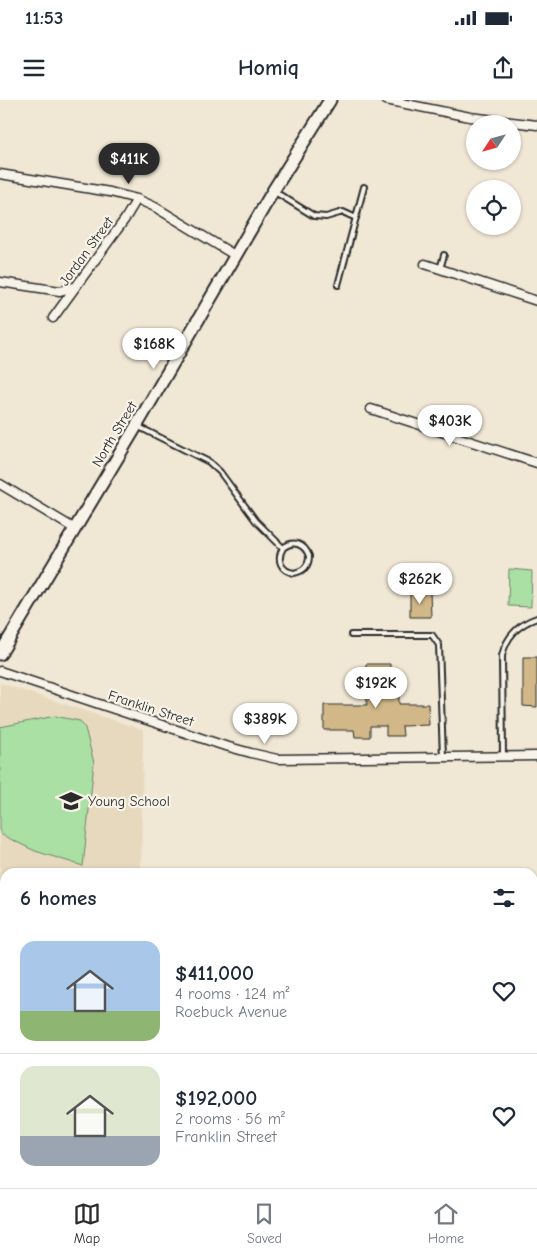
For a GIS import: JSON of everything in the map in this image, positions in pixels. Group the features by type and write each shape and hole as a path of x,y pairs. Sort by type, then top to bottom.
{"main road":[{"name":"North Street","path":"0,654 137,425 273,191 330,100"}],"street":[{"path":"386,100 464,116 537,125"},
{"path":"0,174 110,192 137,199 155,207 236,256"},
{"name":"Jordan Street","path":"53,318 125,219 137,199"},
{"path":"425,264 537,301"},
{"path":"0,282 60,291 76,287"},
{"path":"371,410 537,463"},
{"path":"0,484 75,529"},
{"name":"Franklin Street","path":"0,671 194,736 266,756 294,759 537,756"}],"lane":[{"path":"338,285 364,187"},
{"path":"273,191 314,216 326,217 343,212 356,218"},
{"path":"440,269 444,255"},
{"path":"137,425 209,462 220,472 256,522 283,548"},
{"path":"295,543 304,547 309,556 304,570 294,573 285,570 279,557 283,548 295,543"},
{"path":"503,756 502,656 504,647 519,628 537,618"},
{"path":"351,635 432,635 439,645 442,757"}],"shaded area":[{"name":"Young School","path":"0,683 143,730 141,868 0,868"}],"green space":[{"path":"509,569 532,571 531,607 508,606"},
{"path":"55,716 80,721 85,728 94,763 83,866 35,851 0,834 0,727"}],"building":[{"path":"430,592 431,617 410,617 410,593"},
{"path":"523,657 537,657 537,707 523,706"},
{"path":"366,664 390,664 390,693 399,693 399,704 428,704 429,725 402,726 403,736 386,736 386,726 370,726 370,737 355,737 354,730 324,730 324,705 367,705"}],"place":[{"name":"Young School","path":"71,801"}]}
